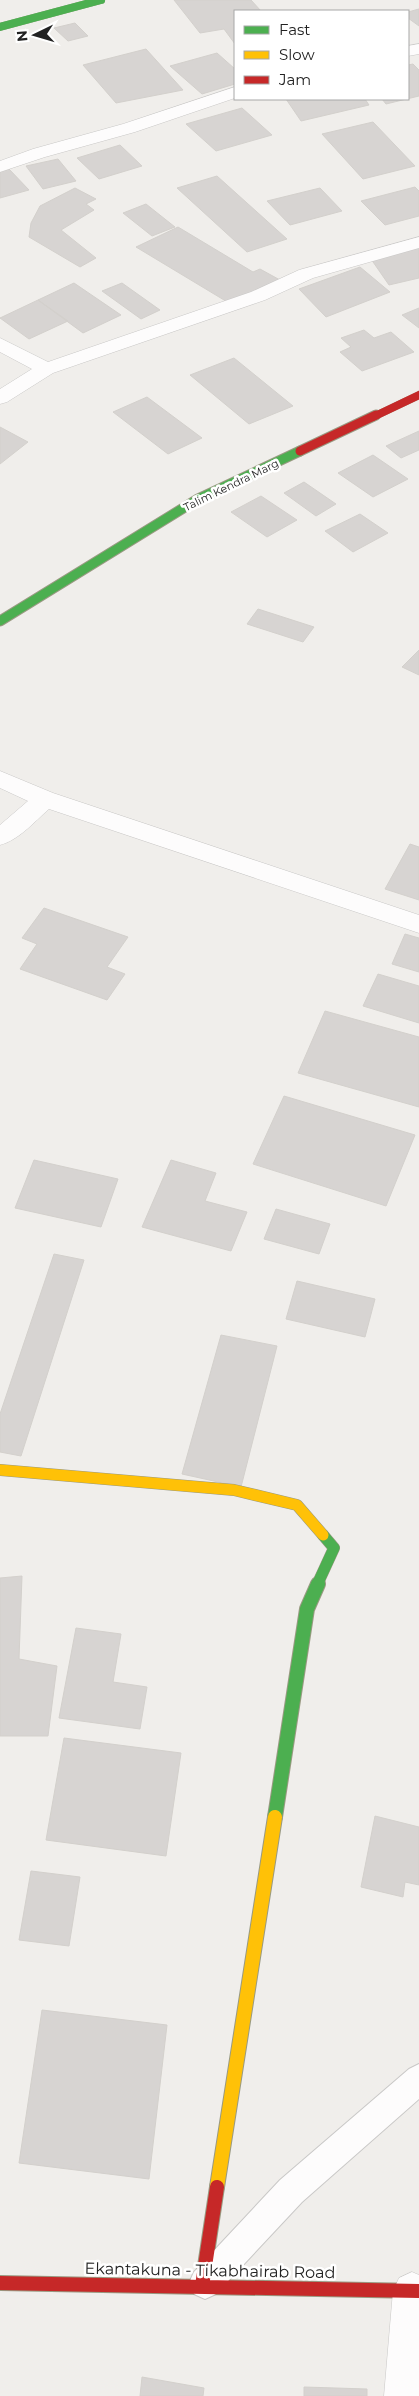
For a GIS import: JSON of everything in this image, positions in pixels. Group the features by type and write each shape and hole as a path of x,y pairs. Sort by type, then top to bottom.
{"street":[{"path":"0,27 101,0"},
{"path":"0,167 39,153 130,128 234,92"},
{"path":"0,398 46,369 258,296 306,274 419,242"},
{"path":"0,344 46,369"},
{"name":"Talim Kendra Marg","path":"0,621 198,499 419,395"},
{"path":"0,779 45,799 419,924"},
{"path":"0,837 19,823 45,799"},
{"path":"0,1470 243,1492 297,1505 334,1548 307,1609 202,2286"},
{"name":"Ekantakuna - Tikabhairab Road","path":"0,2282 415,2291"},
{"path":"403,2396 415,2291"}],"lane":[{"path":"202,2286 291,2191 419,2079"}],"building":[{"path":"174,0 251,0 260,10 234,10 234,43 224,29 200,33"},
{"path":"419,9 419,26 409,19 409,12"},
{"path":"75,23 88,36 68,41 54,28"},
{"path":"146,49 183,90 116,103 83,65"},
{"path":"217,53 234,68 234,84 202,94 170,66"},
{"path":"413,64 419,70 419,96 409,99 409,65"},
{"path":"287,100 366,100 369,105 301,121"},
{"path":"383,100 403,100 386,104"},
{"path":"242,108 272,135 216,151 186,124"},
{"path":"373,122 415,166 363,179 322,134"},
{"path":"120,145 142,166 99,179 77,158"},
{"path":"58,159 76,181 43,189 26,166"},
{"path":"9,169 29,190 0,198 0,171"},
{"path":"217,176 287,239 247,252 177,188"},
{"path":"415,187 419,191 419,216 385,225 361,201"},
{"path":"75,188 96,199 86,204 94,210 61,230 96,258 80,267 29,237 31,223 40,206"},
{"path":"320,188 342,211 290,225 267,201"},
{"path":"146,204 175,227 152,236 123,213"},
{"path":"178,227 253,272 260,269 280,280 229,303 136,247"},
{"path":"419,247 419,278 389,285 371,259"},
{"path":"360,267 390,292 326,317 299,289"},
{"path":"74,283 121,315 83,333 38,300"},
{"path":"122,283 160,310 141,319 102,291"},
{"path":"38,300 68,321 29,339 0,318"},
{"path":"419,308 419,328 402,315"},
{"path":"364,330 374,338 391,332 414,352 362,371 340,352 351,347 341,338"},
{"path":"234,358 293,406 249,424 190,375"},
{"path":"147,397 202,438 168,454 113,412"},
{"path":"0,427 28,442 0,464"},
{"path":"419,431 419,450 401,458 386,446"},
{"path":"373,455 408,479 373,497 338,473"},
{"path":"304,482 336,504 316,516 284,493"},
{"path":"261,496 297,520 267,537 231,512"},
{"path":"360,514 388,533 353,552 325,531"},
{"path":"258,609 314,627 303,642 247,624"},
{"path":"419,650 419,675 402,667"},
{"path":"410,844 419,847 419,900 385,889"},
{"path":"44,908 128,937 107,967 125,974 107,1000 20,969 37,944 22,938"},
{"path":"405,934 419,938 419,972 392,964"},
{"path":"378,974 419,986 419,1023 363,1006"},
{"path":"325,1011 419,1037 419,1107 298,1073"},
{"path":"284,1096 415,1135 386,1206 253,1164"},
{"path":"34,1160 118,1179 101,1227 15,1208"},
{"path":"171,1160 216,1173 205,1201 247,1212 231,1251 142,1227"},
{"path":"276,1209 330,1224 319,1254 264,1239"},
{"path":"54,1254 84,1260 21,1456 0,1452 0,1414"},
{"path":"297,1281 375,1299 365,1337 286,1319"},
{"path":"221,1335 277,1346 241,1487 182,1474"},
{"path":"22,1576 19,1659 57,1666 48,1736 0,1736 0,1578"},
{"path":"76,1628 121,1634 113,1682 147,1687 140,1729 59,1718"},
{"path":"64,1738 181,1753 166,1856 46,1840"},
{"path":"375,1816 419,1827 419,1885 405,1882 403,1897 361,1887"},
{"path":"31,1871 80,1877 69,1946 19,1940"},
{"path":"42,2010 167,2025 149,2179 19,2163"},
{"path":"142,2377 204,2388 203,2396 140,2396"},
{"path":"304,2387 367,2389 367,2396 304,2396"}],"traffic: fast":[{"path":"0,27 101,0"},
{"path":"0,621 198,499 300,451"},
{"path":"275,1817 307,1609 334,1548 323,1535"}],"traffic: slow":[{"path":"0,1470 234,1490 297,1505 323,1535"},
{"path":"217,2187 275,1817"}],"traffic: jam":[{"path":"300,451 419,395"},
{"path":"202,2286 217,2187"},
{"path":"0,2283 419,2291"}]}
